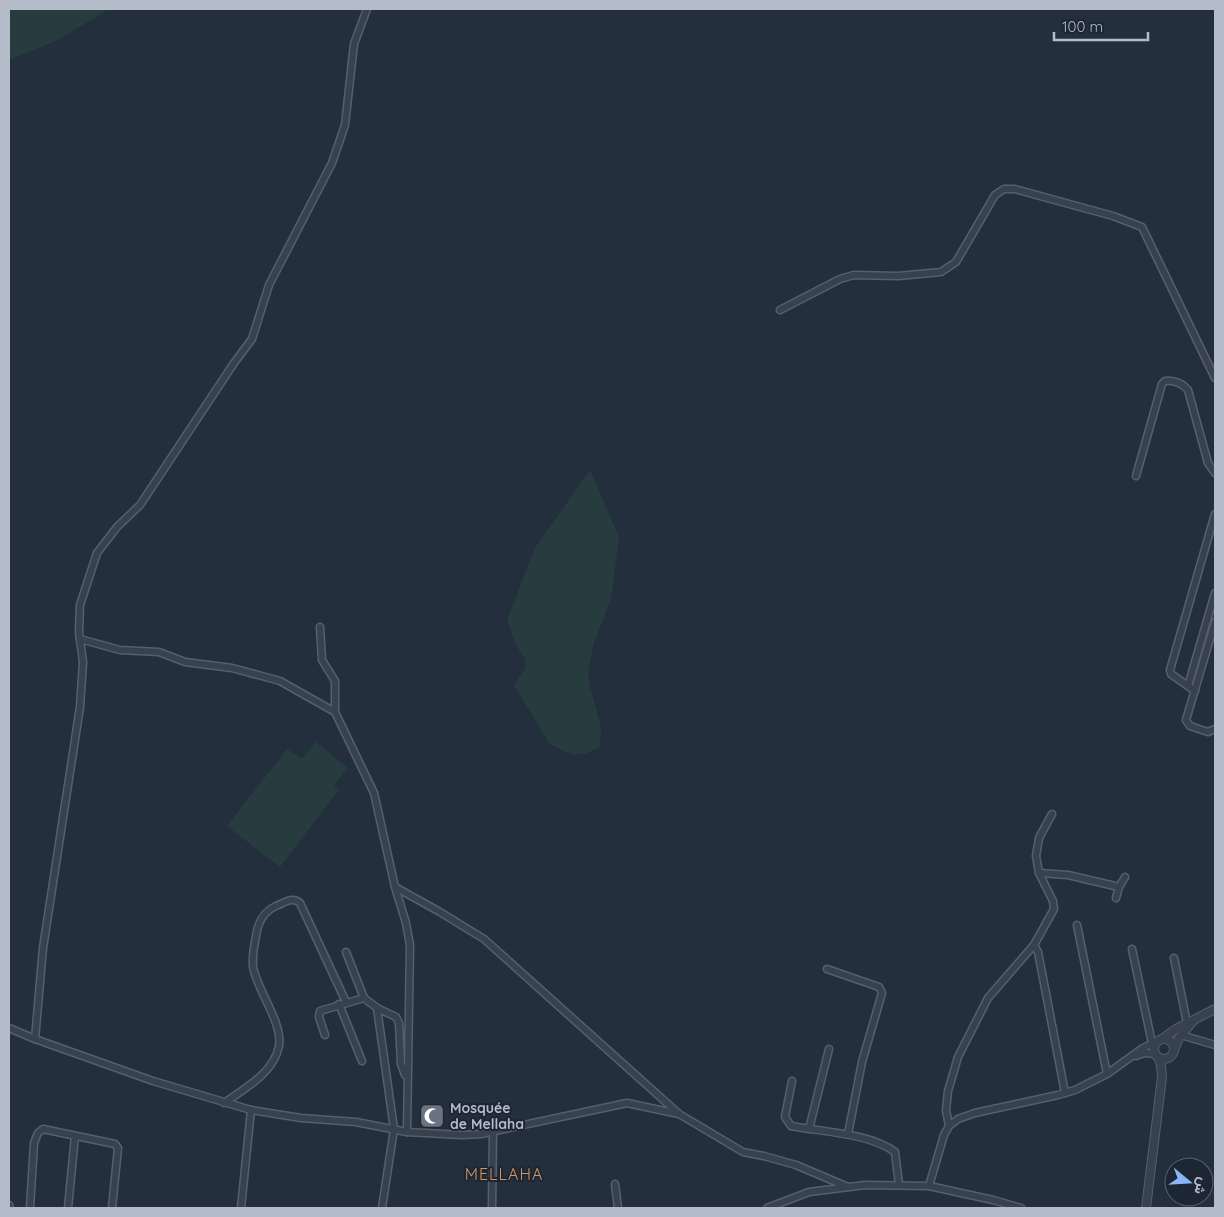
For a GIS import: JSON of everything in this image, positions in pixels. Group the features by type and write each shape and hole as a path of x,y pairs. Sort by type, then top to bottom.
{"street":[{"path":"35,1040 43,948 80,707 83,662 80,638 80,605 97,554 117,527 140,505 234,363 252,340 269,285 332,163 345,125 354,44 367,9"},
{"path":"780,310 840,279 854,275 898,276 941,272 956,262 995,195 1004,189 1015,189 1113,216 1142,227 1215,378"},
{"path":"1136,476 1162,384 1165,380 1183,384 1188,390 1208,463 1215,473"},
{"path":"1195,691 1171,674 1170,670 1215,514"},
{"path":"1188,686 1215,593"},
{"path":"1215,622 1186,720 1188,724 1208,732 1215,729"},
{"path":"320,627 322,660 335,681 335,712 374,793 410,945 407,1132"},
{"path":"80,638 120,650 159,652 185,662 232,668 280,681 335,712"},
{"path":"949,1126 946,1110 948,1091 958,1057 988,998 1034,946 1054,909 1053,901 1039,873 1036,856 1039,838 1052,814"},
{"path":"1039,873 1068,875 1119,887"},
{"path":"1116,898 1119,887 1125,877"},
{"path":"395,887 484,939 679,1114 744,1152 796,1165 848,1187"},
{"path":"224,1103 265,1071 274,1059 279,1045 276,1022 257,979 253,960 257,928 262,916 268,910 291,900 297,900 300,903 343,1003 362,1061"},
{"path":"1077,925 1107,1074"},
{"path":"1034,946 1038,952 1065,1093"},
{"path":"1132,949 1157,1041 1154,1048 1161,1065 1162,1077 1146,1208"},
{"path":"346,952 364,998 396,1017 399,1023 401,1064 407,1078"},
{"path":"1162,1077 1181,1035 1190,1022 1174,958"},
{"path":"827,969 879,987 882,993 862,1062 848,1134"},
{"path":"325,1035 318,1017 320,1011 364,998"},
{"path":"378,1008 394,1130 382,1208"},
{"path":"929,1186 944,1135 949,1126 958,1119 975,1113 1065,1093 1107,1074 1168,1034 1215,1009"},
{"path":"9,1028 35,1040 153,1081 224,1103 251,1110 301,1118 356,1122 407,1132 462,1135 493,1131 628,1102 679,1114"},
{"path":"1181,1035 1215,1045"},
{"path":"1157,1041 1172,1041 1175,1048"},
{"path":"809,1129 829,1049"},
{"path":"1132,1057 1144,1053 1164,1060 1171,1057"},
{"path":"792,1081 785,1117 791,1126 848,1134 888,1146 895,1152 899,1185"},
{"path":"241,1208 251,1110"},
{"path":"30,1208 34,1143 38,1133 43,1129 115,1144 118,1148 112,1208"},
{"path":"492,1208 493,1131"},
{"path":"68,1208 75,1136"},
{"path":"615,1184 618,1208"},
{"path":"766,1208 810,1192 865,1185 929,1186 1021,1208"}],"green space":[{"path":"9,9 109,9 58,40 9,60"},
{"path":"590,470 619,537 611,599 594,643 588,672 590,687 601,727 600,747 587,753 574,755 549,743 514,685 526,668 525,658 517,647 507,620 535,548"},
{"path":"316,742 348,768 334,785 339,789 280,867 227,826 287,749 302,759"}],"place":[{"name":"Mosquée de Mellaha","path":"432,1116"}],"district":[{"name":"MELLAHA","path":"504,1174"}]}
